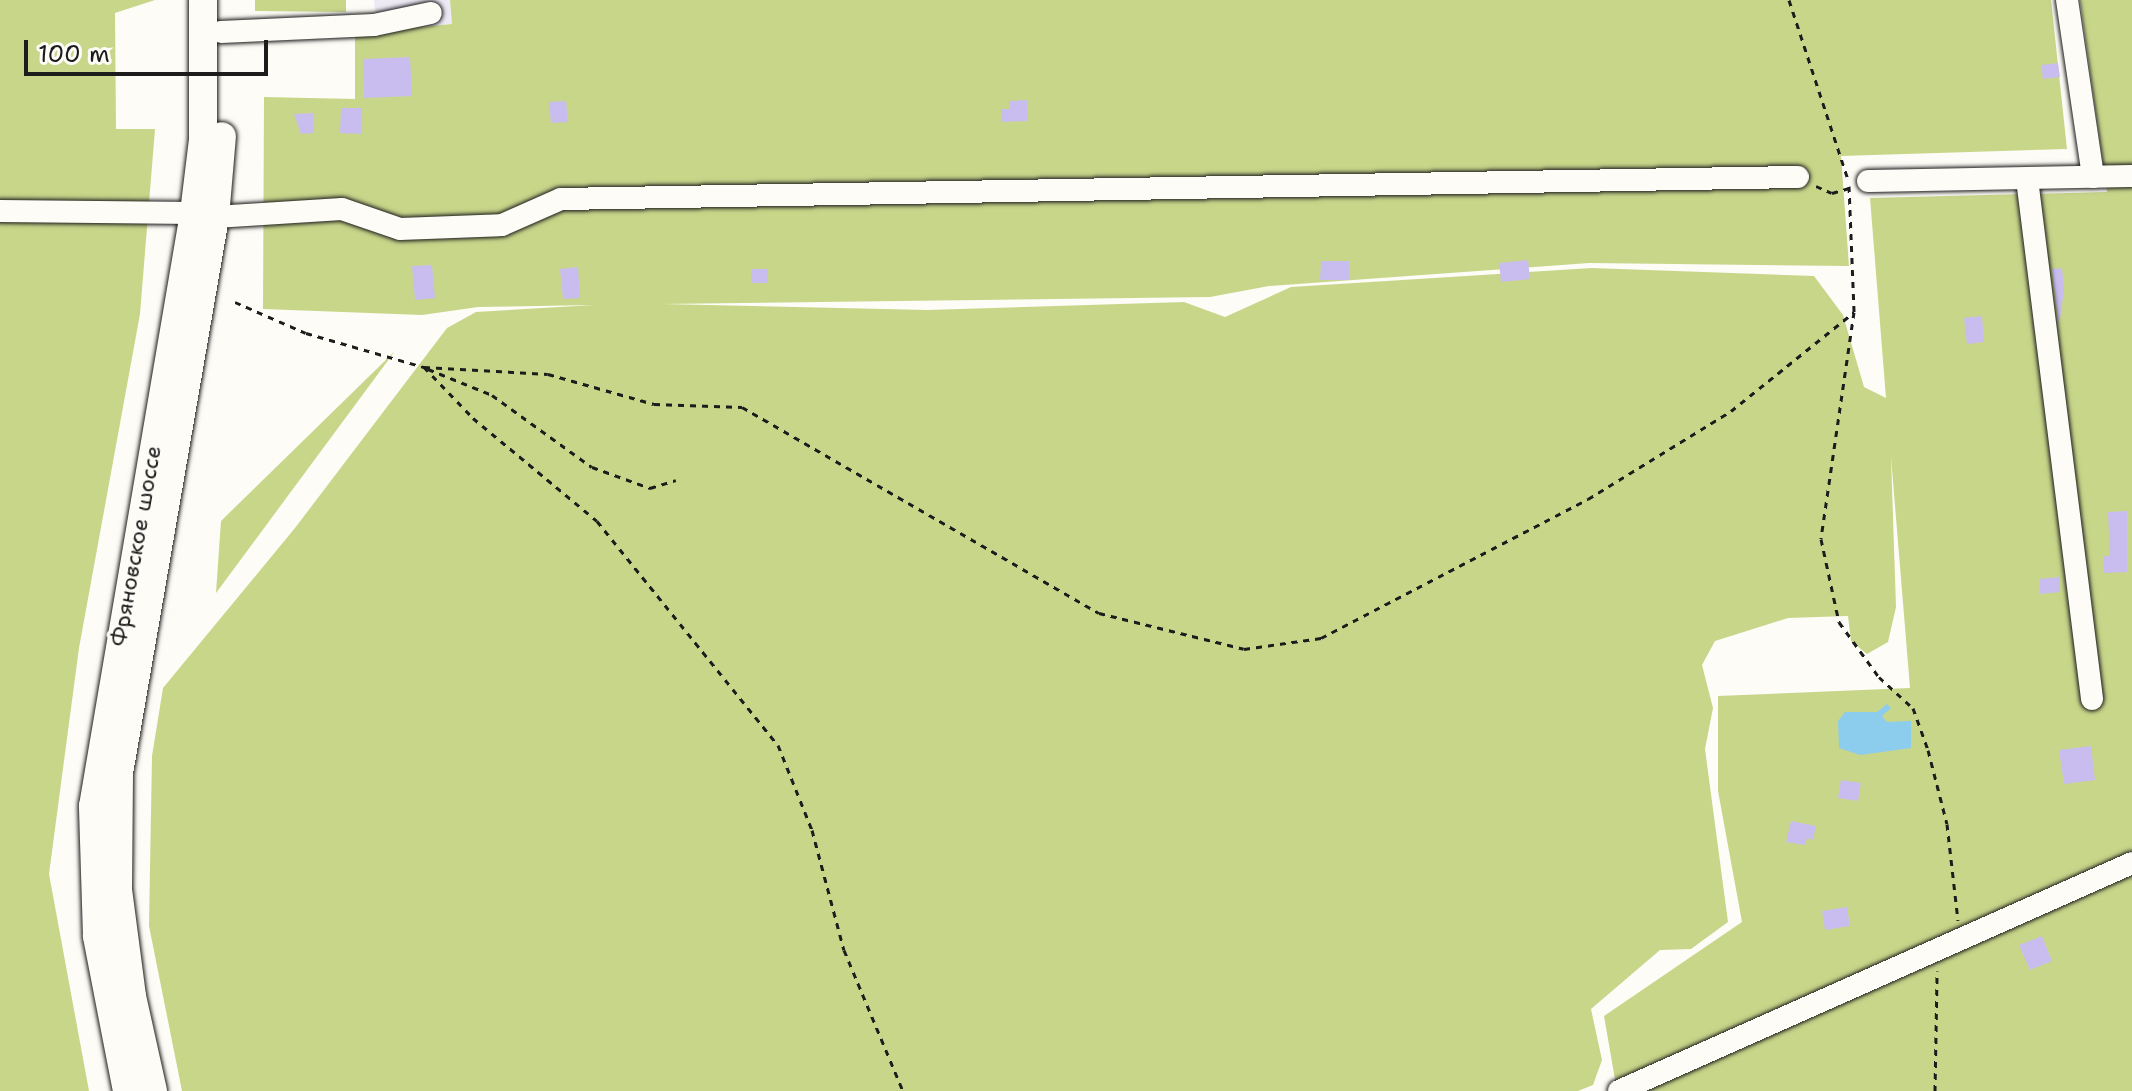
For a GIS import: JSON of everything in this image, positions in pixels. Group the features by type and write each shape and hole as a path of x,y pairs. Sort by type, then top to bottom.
{"main road":[{"name":"Фряновское шоссе","path":"153,1091 132,996 118,889 119,773 204,215 203,0"},
{"name":"Фряновское шоссе","path":"127,1091 97,936 93,806 204,215 222,139 221,0"}],"street":[{"path":"2067,0 2093,177"},
{"path":"221,32 374,25 431,13"},
{"path":"1859,185 2132,176"},
{"path":"0,211 204,215 342,209 400,229 502,225 561,199 1798,177"},
{"path":"2027,179 2092,699"},
{"path":"1619,1091 2132,863"}],"path":[{"path":"1789,0 1847,169 1859,185 1854,312 1821,539 1839,622 1879,677 1913,708 1928,750 1947,824 1952,894 1962,937 1937,972 1935,1091"},
{"path":"1798,177 1832,193 1859,185"},
{"path":"235,302 306,333 424,367 492,395 592,467 650,488 676,480"},
{"path":"424,367 548,374 654,404 742,407 1099,613 1244,649 1321,638 1588,499 1731,411 1854,312"},
{"path":"424,367 473,418 597,521 778,745 812,830 844,950 903,1091"}],"shaded area":[{"path":"374,0 450,0 452,24 378,31"}],"green space":[{"path":"0,0 155,0 115,13 116,129 155,129 140,314 79,648 49,874 89,1091 0,1091"},
{"path":"255,0 346,0 346,12 255,11"},
{"path":"450,0 2051,0 2067,149 1841,156 1849,266 1589,263 1269,286 1210,297 662,304 927,310 1184,302 1225,317 1291,287 1592,268 1814,276 1843,315 1864,387 1886,398 1870,198 2107,192 2080,0 2132,0 2132,1091 1617,1091 1604,1016 1742,922 1718,791 1718,696 1910,688 1891,457 1896,607 1888,642 1867,654 1851,641 1848,616 1788,618 1715,641 1702,665 1713,708 1705,749 1728,922 1691,949 1660,950 1591,1009 1602,1060 1593,1085 1578,1091 182,1091 149,926 152,756 163,688 295,528 447,328 476,312 594,305 478,307 422,315 263,309 264,97 355,99 355,33 452,24"},
{"path":"395,351 216,593 221,521"}],"water":[{"path":"1887,704 1891,708 1882,716 1887,722 1911,721 1911,748 1860,755 1839,748 1838,721 1845,712 1877,712"}],"building":[{"path":"410,57 412,96 364,98 363,59"},
{"path":"2058,63 2060,77 2043,79 2041,65"},
{"path":"1027,100 1028,121 1001,122 1001,109 1010,109 1009,101"},
{"path":"566,101 568,122 551,123 549,102"},
{"path":"341,108 362,108 361,134 340,133"},
{"path":"313,113 314,133 301,134 294,114"},
{"path":"1528,260 1530,279 1501,282 1499,263"},
{"path":"1321,261 1349,261 1349,280 1320,280"},
{"path":"432,265 435,298 415,300 412,266"},
{"path":"578,267 580,298 563,299 560,269"},
{"path":"2062,268 2064,290 2059,326 2052,269"},
{"path":"751,269 768,269 768,283 751,283"},
{"path":"1982,316 1984,342 1967,344 1964,318"},
{"path":"2127,511 2127,572 2104,573 2103,556 2110,556 2108,512"},
{"path":"2059,577 2060,592 2040,594 2039,579"},
{"path":"2091,746 2095,780 2064,784 2059,750"},
{"path":"1841,780 1861,783 1858,801 1838,798"},
{"path":"1791,821 1816,826 1813,840 1807,838 1805,845 1786,842"},
{"path":"1847,907 1850,926 1825,930 1822,911"},
{"path":"2042,936 2052,961 2030,970 2019,945"}]}
